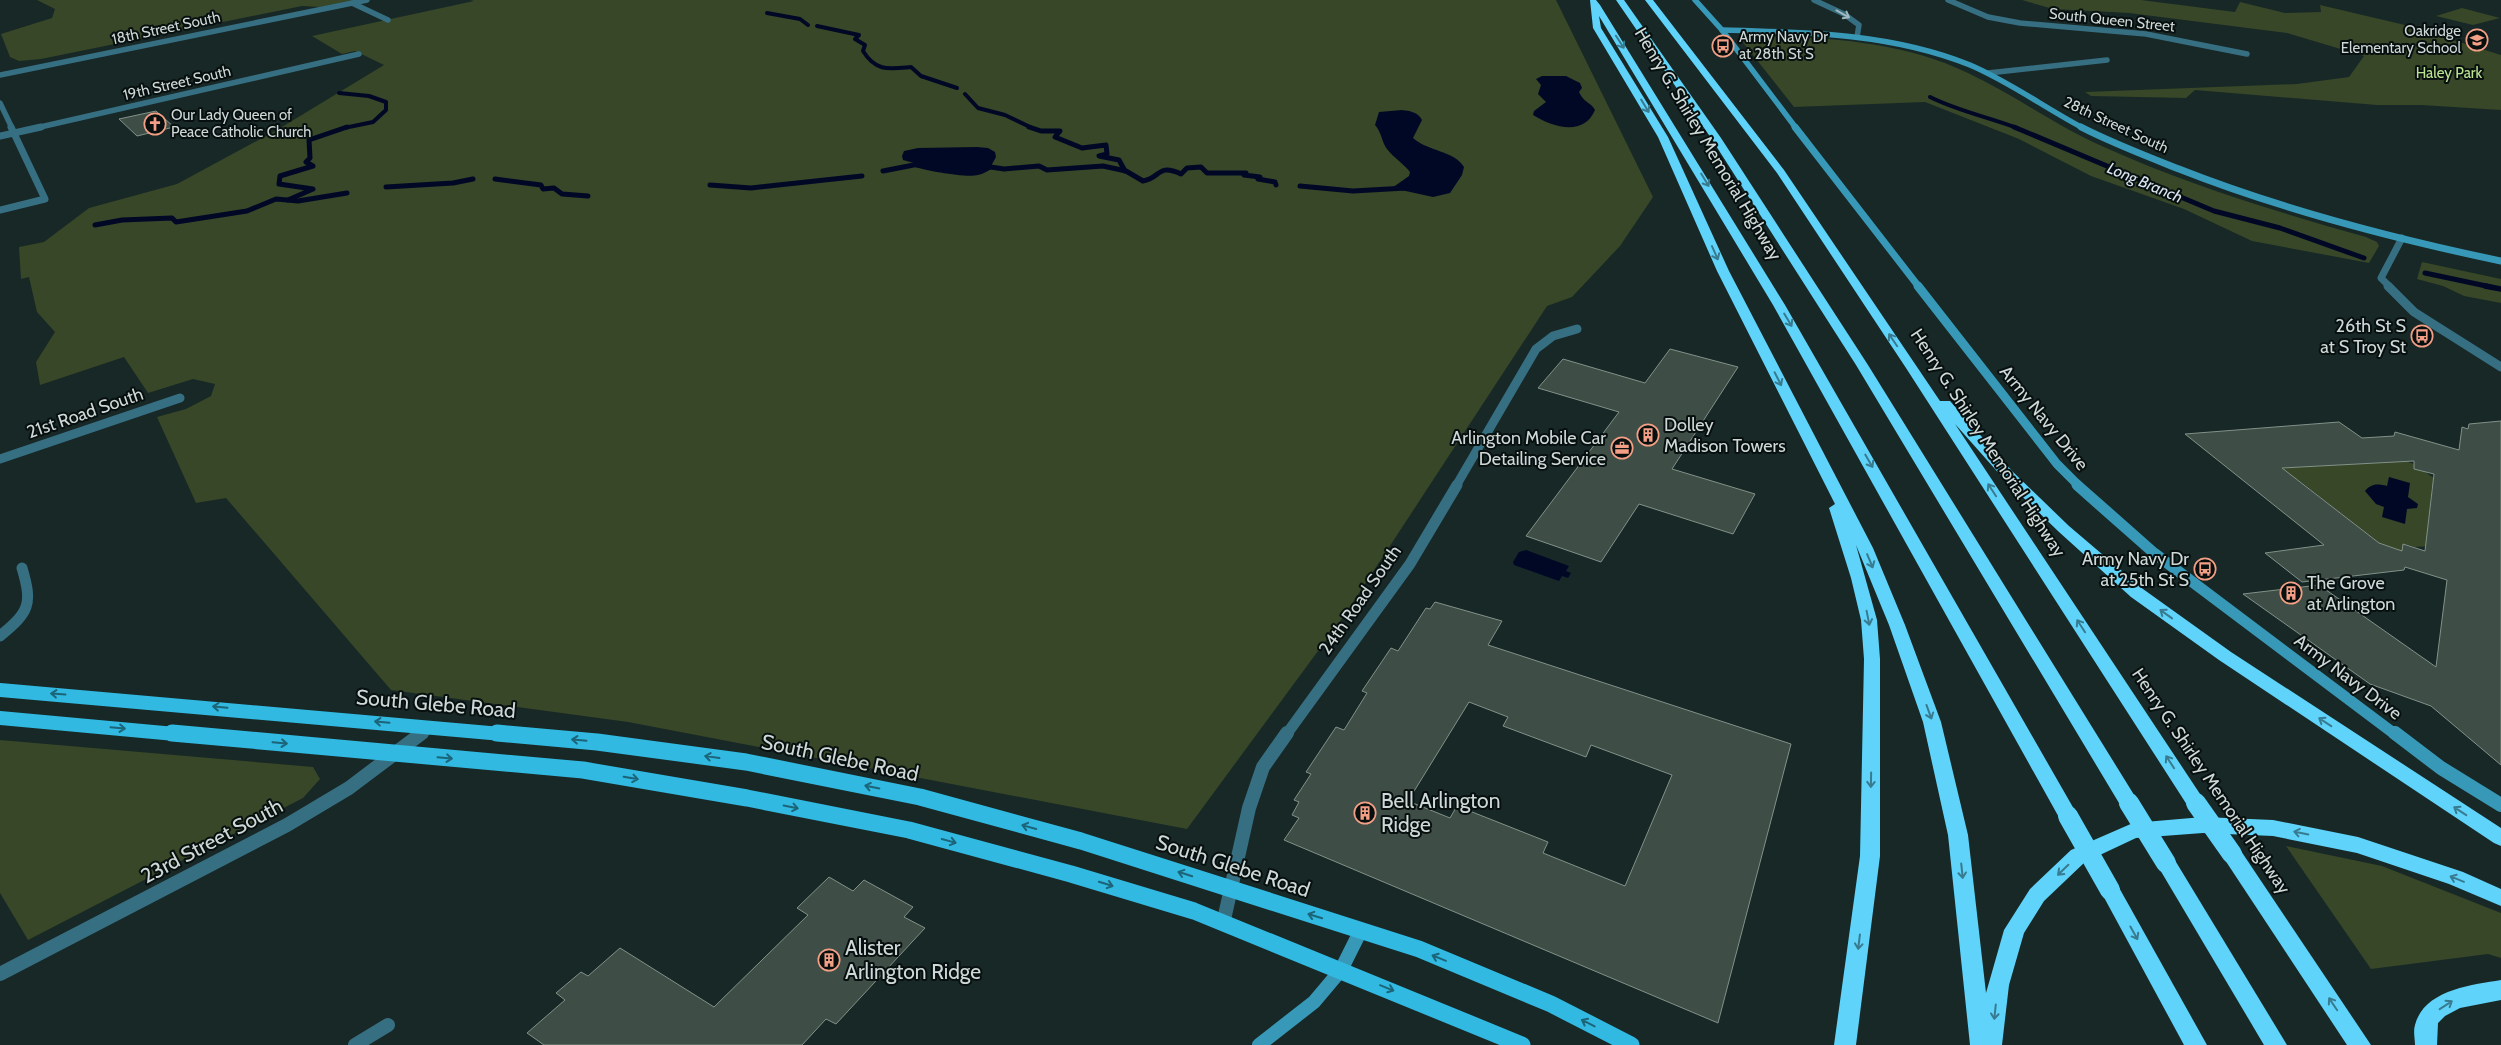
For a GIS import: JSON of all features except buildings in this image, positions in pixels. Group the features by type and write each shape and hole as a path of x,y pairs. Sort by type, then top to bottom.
{"highway":[{"path":"1620,0 1716,138 1862,365 2276,1045"},
{"name":"Henry G. Shirley Memorial Highway","path":"1649,0 1781,172 1912,368 2196,803 2360,1045"},
{"path":"1593,1 1597,28 1663,137 1724,271 1865,548 1897,624 1932,722 1958,835 1981,1045"},
{"name":"Henry G. Shirley Memorial Highway","path":"1593,1 1674,128 1792,326 2196,1045"},
{"path":"1912,368 2008,475 2064,529 2137,593 2225,656 2501,838"},
{"path":"1817,455 1851,552 1871,635 1870,856 1842,1040"},
{"path":"1992,1045 1998,985 2011,939 2014,930 2036,896 2078,856 2133,831 2203,825 2273,828 2358,845 2456,878 2501,898"},
{"path":"2426,1045 2426,1025 2432,1016 2450,1002 2501,990"}],"main road":[{"name":"South Glebe Road","path":"0,690 431,726 597,742 746,762 910,795 1081,841 1419,949 1551,1004 1631,1045"},
{"path":"0,718 582,770 747,798 909,830 1071,874 1194,911 1522,1045"}],"street":[{"name":"18th Street South","path":"0,75 367,0"},
{"name":"Army Navy Drive","path":"1695,0 1722,30 1757,78 2057,464 2069,476 2154,552 2442,768 2501,805"},
{"path":"1814,0 1844,14 1860,25 1857,37"},
{"name":"South Queen Street","path":"1948,0 1988,17 2020,23 2146,34 2247,54"},
{"path":"352,3 388,20"},
{"name":"28th Street South","path":"1722,30 1813,32 1857,37 1934,53 1988,73 2065,118 2158,161 2261,198 2402,238 2501,261"},
{"name":"19th Street South","path":"0,136 359,54"},
{"path":"1988,73 2107,60"},
{"path":"0,103 45,199 0,210"},
{"path":"2402,238 2382,278 2414,312 2501,367"},
{"name":"24th Road South","path":"1224,924 1249,808 1263,767 1410,564 1536,349 1553,336 1577,329"},
{"name":"21st Road South","path":"0,459 180,398"},
{"path":"0,636 20,619 30,606 30,595 22,568"},
{"name":"23rd Street South","path":"0,974 287,825 349,788 431,726"},
{"path":"1259,1045 1314,1002 1342,970 1361,930"},
{"path":"355,1045 388,1025"}],"green space":[{"path":"37,0 354,0 320,7 302,6 41,59 19,61 10,57 1,34 52,18 55,9"},
{"path":"470,0 1556,0 1653,197 1620,246 1572,297 1547,306 1346,613 1187,829 628,722 391,690 226,498 196,503 157,417 186,409 211,396 215,384 193,379 148,393 124,357 40,385 36,362 55,332 37,312 29,277 21,279 19,247 44,242 89,208 177,184 277,130 384,65 355,51 342,54 312,36 474,1"},
{"name":"Haley Park","path":"2022,0 2141,0 2235,12 2240,2 2285,13 2321,12 2320,5 2405,25 2501,55 2501,110 2421,105 2377,105 2195,90 2186,98 2091,96 2085,92 2297,84 2349,77 2364,56 2287,33 2129,13 2053,9"},
{"path":"2462,8 2500,18 2473,25 2436,16"},
{"path":"1742,37 1809,38 1863,43 1890,47 1943,62 2002,91 2086,139 2136,161 2233,197 2366,237 2377,242 2379,246 2369,263 2252,241 2184,209 2091,176 2019,139 1925,102 1794,107 1741,40"},
{"path":"2422,262 2501,279 2501,303 2464,296 2443,286 2417,279"},
{"path":"2399,459 2414,464 2414,469 2424,471 2439,482 2432,486 2427,535 2433,546 2415,547 2404,544 2402,551 2379,543 2297,479 2290,480 2275,468"},
{"path":"0,740 313,767 320,779 303,798 28,940 0,893"},
{"path":"2286,846 2382,866 2501,913 2501,958 2488,954 2371,969"}],"water":[{"path":"1542,76 1566,76 1580,83 1582,88 1579,92 1583,99 1595,110 1590,118 1576,127 1567,127 1549,123 1533,115 1534,111 1546,102 1538,94 1541,85 1536,79"},
{"path":"1411,111 1422,120 1413,138 1426,146 1448,154 1464,167 1462,175 1450,193 1433,197 1392,188 1409,176 1410,172 1387,149 1375,125 1379,112"},
{"path":"918,148 988,148 995,152 996,157 991,166 993,168 982,174 972,176 947,174 915,167 914,163 903,160 902,156 904,151"},
{"path":"2389,477 2410,483 2408,497 2418,504 2417,508 2407,509 2405,524 2382,517 2384,507 2376,504 2365,491 2375,485 2387,486"},
{"path":"1526,550 1569,566 1566,571 1571,573 1568,578 1562,576 1559,581 1514,565 1513,562 1519,552"}],"waterway":[{"path":"767,13 800,19 808,25"},
{"path":"817,26 859,35 855,39 865,45 863,51 878,66 884,68 911,67 921,76 957,88"},
{"path":"339,93 369,96 386,102 386,110 373,122 344,128"},
{"path":"965,94 978,108 1005,115 1032,128"},
{"name":"Long Branch","path":"1930,97 2014,127"},
{"name":"Long Branch","path":"2014,127 2214,211 2280,228 2364,258"},
{"path":"288,200 313,189 279,184 280,176 313,166 306,162 310,158 309,140 344,128"},
{"path":"1032,128 1041,131 1060,131 1055,137 1082,148 1106,145 1107,154 1099,156 1119,160 1125,171"},
{"path":"883,171 924,163"},
{"path":"984,166 1004,169 1039,166 1047,170 1103,166 1125,171"},
{"path":"1125,171 1143,181 1167,170 1181,174 1187,168 1201,167 1207,173 1246,173 1244,175 1260,177 1258,179 1275,182 1276,185"},
{"path":"710,185 751,188 862,176"},
{"path":"386,187 453,183 473,179"},
{"path":"495,179 541,185 543,189 554,188 562,194 588,196"},
{"path":"1300,186 1353,191 1406,188"},
{"path":"95,225 122,220 172,218 176,222 247,211 276,199 298,201 347,193"},
{"name":"Long Branch","path":"2425,273 2491,287"},
{"name":"Long Branch","path":"2485,286 2501,289"}],"place":[{"name":"Oakridge Elementary School","path":"2477,40"},
{"name":"Army Navy Dr at 28th St S","path":"1723,46"},
{"name":"Our Lady Queen of Peace Catholic Church","path":"155,124"},
{"name":"26th St S at S Troy St","path":"2422,336"},
{"name":"Dolley Madison Towers","path":"1648,435"},
{"name":"Arlington Mobile Car Detailing Service","path":"1622,448"},
{"name":"Army Navy Dr at 25th St S","path":"2205,569"},
{"name":"The Grove at Arlington","path":"2291,593"},
{"name":"Bell Arlington Ridge","path":"1365,813"},
{"name":"Alister Arlington Ridge","path":"829,960"}]}
